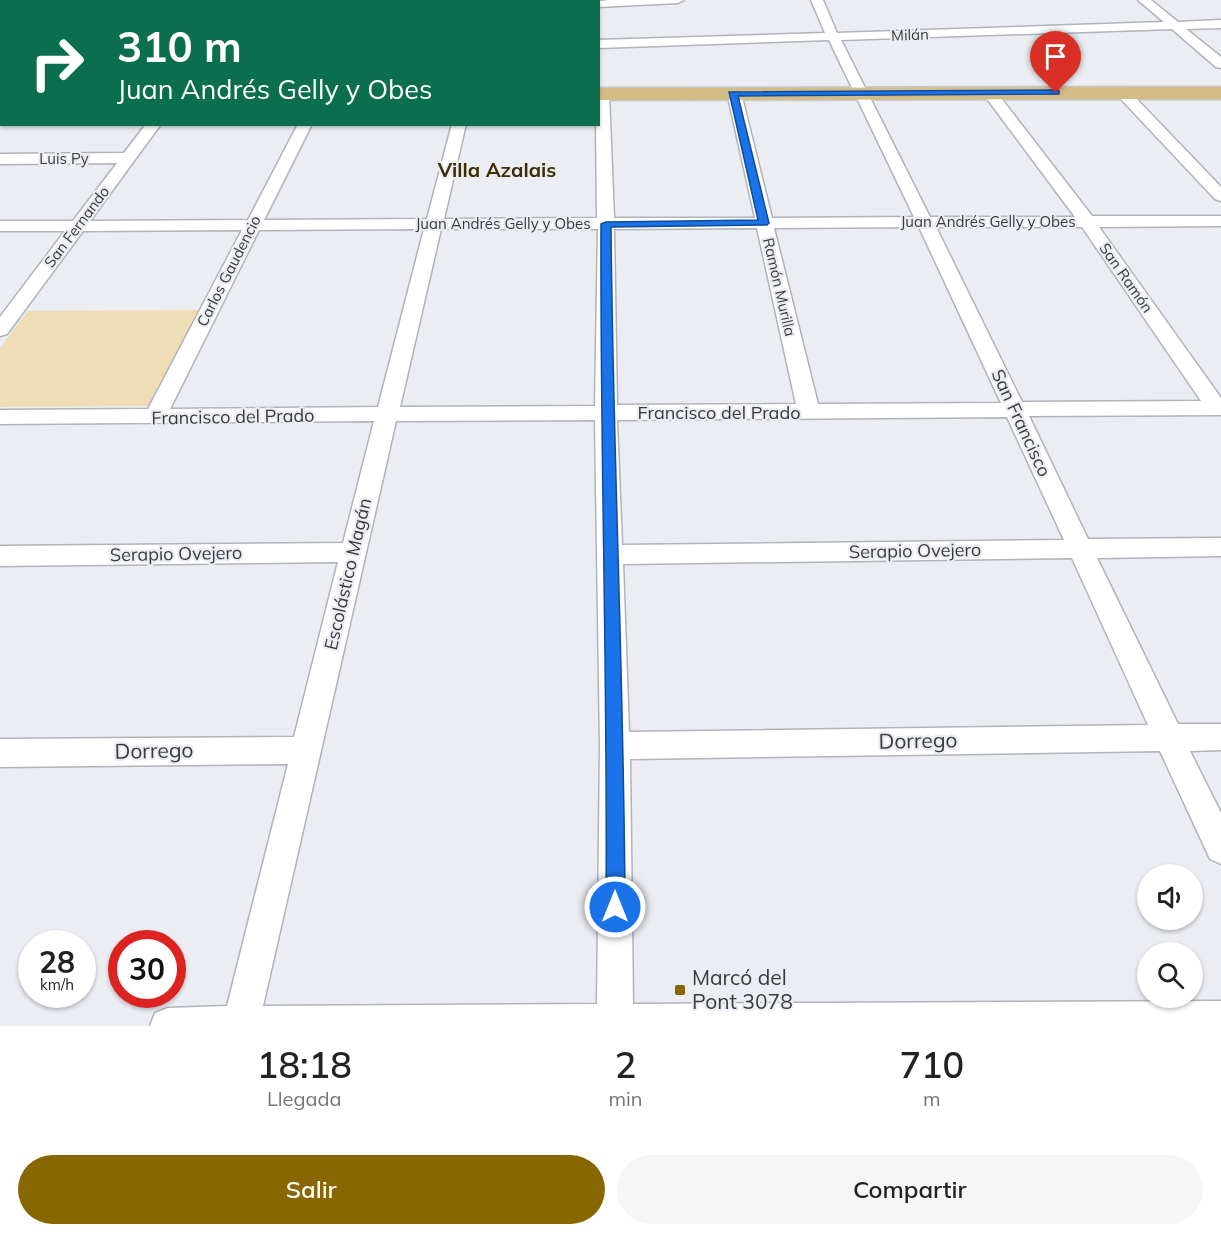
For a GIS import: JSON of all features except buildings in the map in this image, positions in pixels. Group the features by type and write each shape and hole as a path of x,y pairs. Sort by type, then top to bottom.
{"main road":[{"path":"600,94 1221,93"}],"street":[{"path":"600,4 678,0"},
{"name":"San Francisco","path":"816,0 858,92 925,222 1015,410 1221,848"},
{"path":"1144,0 1221,64"},
{"name":"Milán","path":"600,44 1221,24"},
{"name":"San Ramón","path":"989,92 1087,221 1219,408"},
{"name":"Ramón Murilla","path":"732,93 735,97 809,412"},
{"path":"1123,93 1221,196"},
{"path":"600,94 606,224 606,414 615,746 615,1023"},
{"name":"San Fernando","path":"0,330 8,310 77,226 153,126"},
{"name":"Carlos Gaudencio","path":"155,417 304,126"},
{"name":"Escolástico Magán","path":"241,1024 308,750 353,552 459,126"},
{"name":"Luis Py","path":"0,159 129,158"},
{"name":"Juan Andrés Gelly y Obes","path":"0,226 1221,221"},
{"name":"Francisco del Prado","path":"0,417 1219,408"},
{"name":"Serapio Ovejero","path":"610,555 1221,547"},
{"name":"Serapio Ovejero","path":"0,556 353,552"},
{"name":"Dorrego","path":"615,746 1221,737"},
{"name":"Dorrego","path":"0,753 308,750"},
{"path":"168,1026 1221,1019"}],"shaded area":[{"path":"202,310 152,406 0,407 0,348 28,311"}],"place":[{"name":"Marcó del Pont 3078","path":"680,990"}],"district":[{"name":"Villa Azalais","path":"497,170"}],"route":[{"path":"615,907 615,746 606,414 606,224 764,223 735,97 732,93 1056,93"}]}
